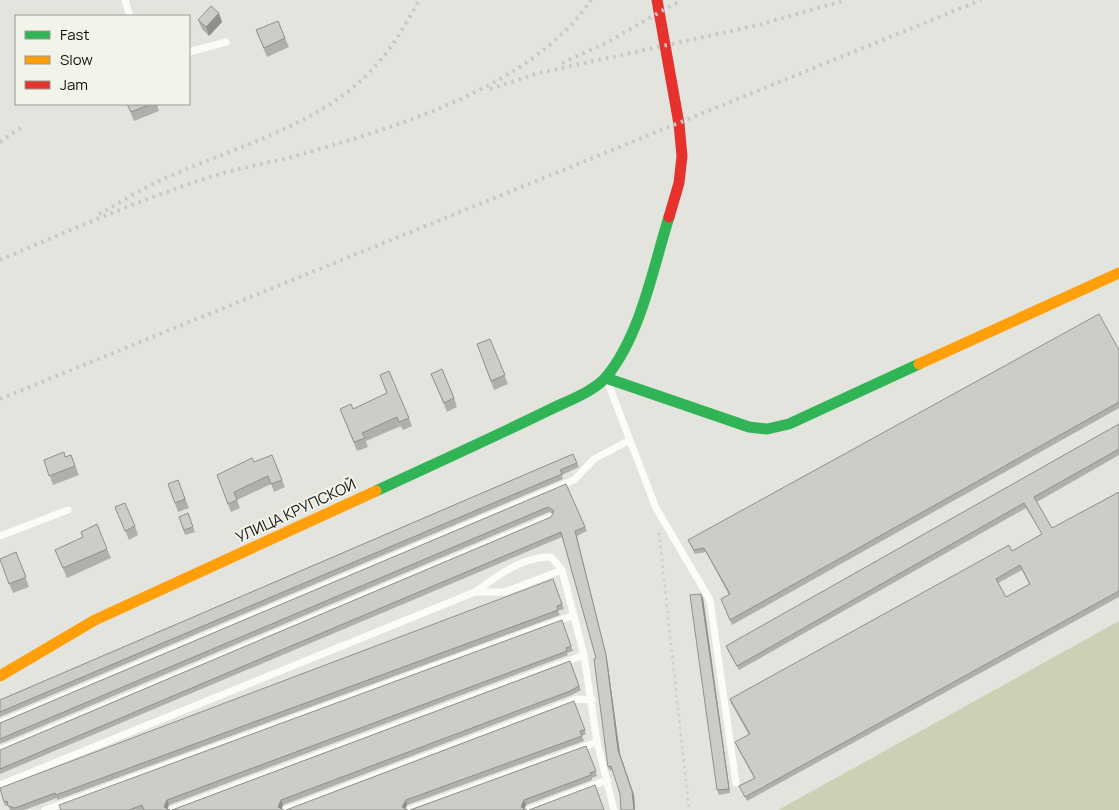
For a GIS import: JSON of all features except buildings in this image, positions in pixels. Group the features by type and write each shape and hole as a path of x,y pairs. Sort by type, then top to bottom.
{"main road":[{"path":"658,0 679,124 682,156 679,183 642,306 622,355 606,378 749,428 767,429 788,424 1119,272"},
{"name":"УЛИЦА КРУПСКОЙ","path":"0,676 95,620 517,426 584,393 606,378"}],"lane":[{"path":"125,0 130,15"},
{"path":"190,52 226,42"},
{"path":"606,378 656,508 710,600 736,783"},
{"path":"0,723 574,480 594,459 630,440"},
{"path":"0,536 68,510"},
{"path":"0,750 551,517"},
{"path":"0,785 475,592 506,570 536,557 551,557 562,570 584,654 597,742 614,810"},
{"path":"475,592 505,592 562,570"},
{"path":"45,810 574,615"},
{"path":"171,810 584,654"},
{"path":"285,810 577,699 592,700"},
{"path":"409,810 597,742"},
{"path":"528,810 608,780"}],"path":[{"path":"658,528 689,810"}],"green space":[{"path":"1119,621 1119,810 778,810"}],"railway":[{"path":"99,214 149,186 256,142 308,117 333,102 366,76 384,56 419,0"},
{"path":"0,260 155,196 218,174 337,144 418,117 459,100 498,80 534,57 565,30 591,0"},
{"path":"562,63 606,43 681,0"},
{"path":"490,89 539,73 758,25 846,0"},
{"path":"0,399 981,0"},
{"path":"0,142 22,127"}],"traffic: fast":[{"path":"376,491 580,396 602,382 619,359 629,341 645,300 669,217"},
{"path":"606,378 749,427 767,429 789,424 919,364"}],"traffic: slow":[{"path":"919,364 1119,273"},
{"path":"0,676 95,620 376,491"}],"traffic: jam":[{"path":"657,0 679,124 682,156 679,183 669,217"}]}
